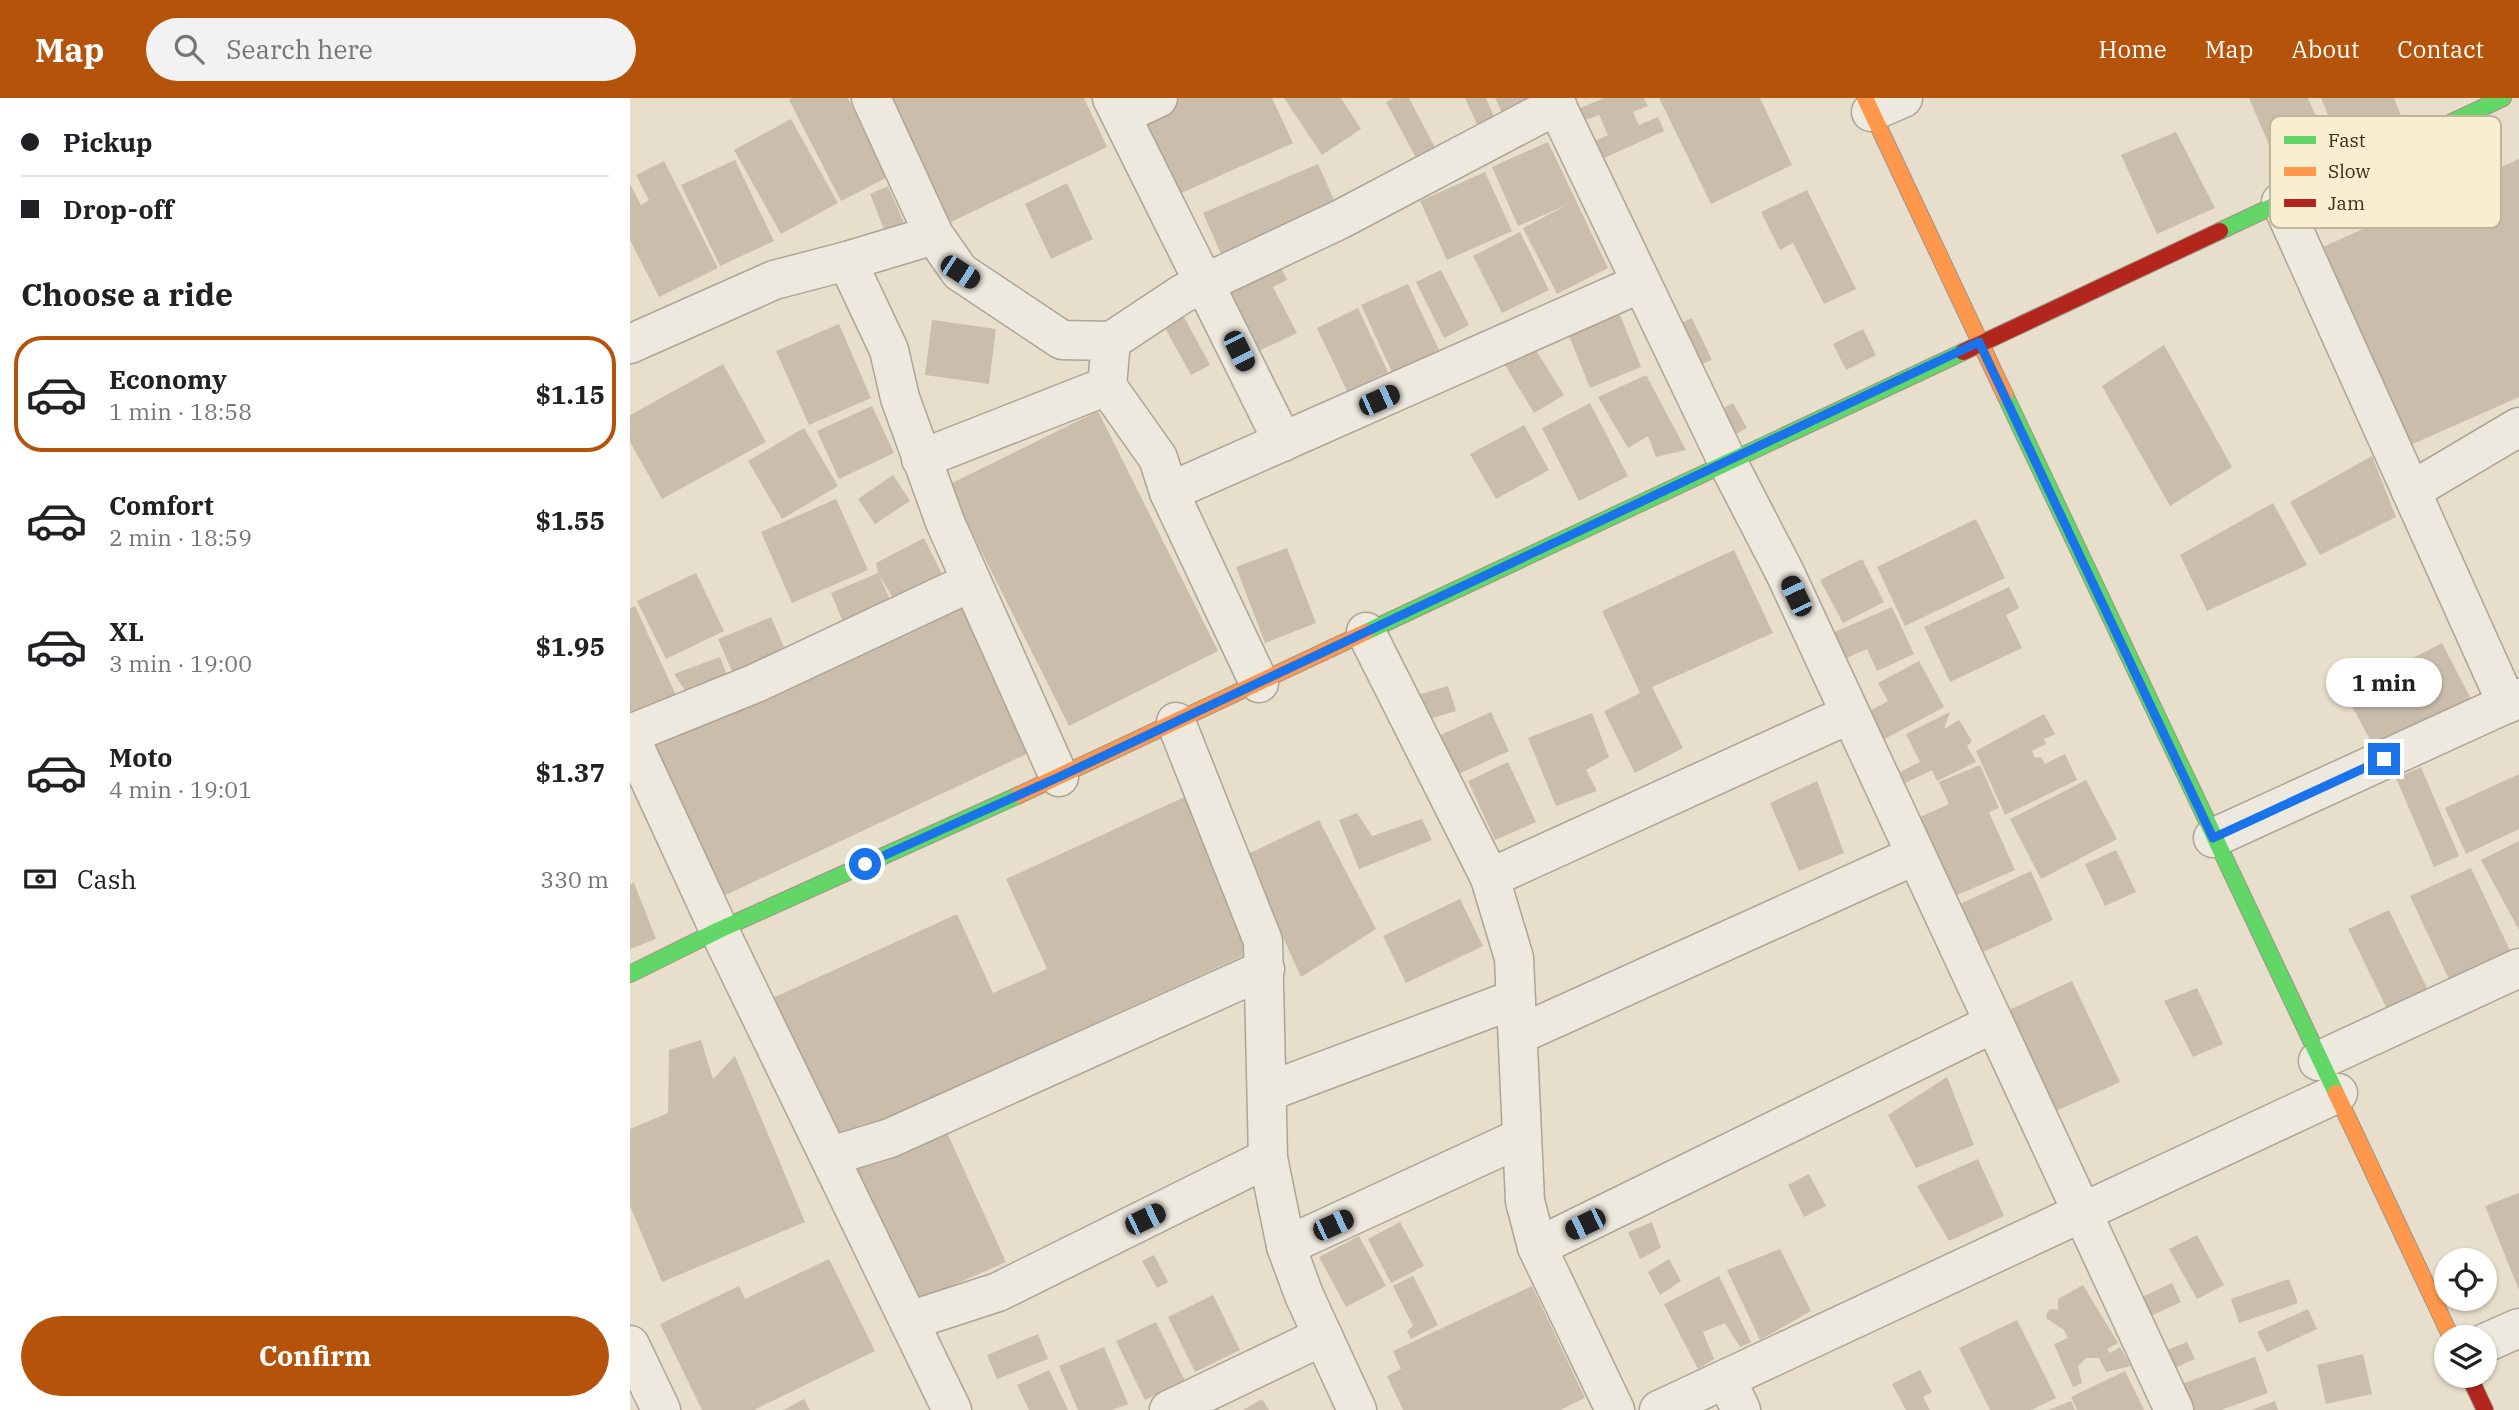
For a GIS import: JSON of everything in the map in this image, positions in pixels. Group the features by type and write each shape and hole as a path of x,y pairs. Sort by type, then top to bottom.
{"street":[{"path":"871,98 933,235 960,272 1062,340 1111,341 1182,294 1339,220 1555,102 1727,461 1785,573 2174,1410"},
{"path":"1158,98 1117,107 1283,442"},
{"path":"2460,116 2491,101"},
{"path":"1880,103 1979,342 2318,1061 2338,1093 2446,1325"},
{"path":"630,974 719,930 1059,777 2270,207"},
{"path":"2213,838 2513,701 2412,491 2293,228"},
{"path":"630,344 774,280 933,235"},
{"path":"847,261 889,349 900,398 921,459 971,582 1059,777"},
{"path":"1169,492 1642,283"},
{"path":"1111,341 1107,386 1158,458 1169,492 1259,683"},
{"path":"921,459 1107,386"},
{"path":"2412,491 2519,426"},
{"path":"952,1410 719,930 630,736 756,683 971,582"},
{"path":"1366,632 1490,878 1514,958 1520,1138 1525,1201 1537,1247 1615,1410"},
{"path":"1490,878 1850,714"},
{"path":"1176,722 1262,941 1265,969 1268,1158 1286,1246 1357,1410"},
{"path":"1267,1092 1517,1017 1916,855"},
{"path":"2318,1061 2519,968"},
{"path":"831,1156 890,1138 1265,969"},
{"path":"1537,1247 1994,1023"},
{"path":"1659,1410 1734,1394 2081,1214 2338,1093"},
{"path":"1286,1246 1520,1138"},
{"path":"909,1321 998,1292 1268,1158"},
{"path":"2497,1338 2519,1328"},
{"path":"1168,1410 1323,1336"},
{"path":"630,1345 661,1410"},
{"path":"2475,1388 2486,1410"}],"building":[{"path":"848,98 888,177 841,201 789,100"},
{"path":"881,98 1084,98 1107,147 943,226"},
{"path":"1170,98 1272,98 1293,143 1177,195 1139,112"},
{"path":"1284,98 1341,98 1361,129 1322,155"},
{"path":"1394,98 1409,98 1439,155 1420,165 1386,102"},
{"path":"1465,98 1486,98 1495,119 1478,127"},
{"path":"1495,98 1527,98 1530,105 1504,117"},
{"path":"1604,98 1644,98 1648,106 1633,112 1639,125 1658,117 1664,131 1602,159 1595,141 1608,135 1599,115 1583,121 1578,109"},
{"path":"1659,98 1760,98 1792,165 1711,204"},
{"path":"2249,98 2308,98 2316,116 2270,116 2270,147"},
{"path":"2321,98 2394,98 2401,116 2328,116"},
{"path":"791,119 838,203 781,234 734,150"},
{"path":"2176,132 2215,208 2157,234 2121,155"},
{"path":"1548,142 1608,268 1557,294 1523,228 1567,205 1518,226 1492,167"},
{"path":"2519,159 2519,397 2406,447 2316,250 2365,228 2501,228 2501,167"},
{"path":"735,160 774,241 720,266 681,185"},
{"path":"664,161 718,268 659,297 630,240 630,184 641,205 649,200 636,175"},
{"path":"1318,164 1340,213 1225,263 1203,213"},
{"path":"1485,172 1512,231 1447,260 1420,201"},
{"path":"1067,183 1093,239 1051,259 1025,204"},
{"path":"888,186 908,232 888,240 870,194"},
{"path":"1807,190 1856,289 1824,304 1793,243 1780,250 1761,212"},
{"path":"1520,232 1549,290 1502,313 1473,256"},
{"path":"1279,263 1287,280 1273,287 1297,333 1250,355 1219,292"},
{"path":"1441,270 1469,325 1444,338 1416,282"},
{"path":"1408,284 1439,350 1392,372 1361,305"},
{"path":"1616,305 1641,367 1590,388 1565,326"},
{"path":"1358,308 1388,372 1347,391 1317,328"},
{"path":"1184,317 1210,365 1191,375 1165,328"},
{"path":"1692,318 1712,360 1692,368 1674,326"},
{"path":"932,320 996,329 989,384 925,375"},
{"path":"839,324 871,398 809,425 776,351"},
{"path":"1863,329 1876,355 1846,370 1833,344"},
{"path":"1529,339 1564,395 1534,413 1500,357"},
{"path":"2164,345 2232,467 2170,506 2102,386"},
{"path":"723,364 766,442 662,499 630,442 630,415"},
{"path":"1646,375 1686,450 1656,457 1648,436 1628,448 1598,397"},
{"path":"1590,403 1628,476 1579,501 1542,428"},
{"path":"1733,403 1747,428 1729,438 1716,412"},
{"path":"872,406 894,453 839,479 817,431"},
{"path":"1098,411 1218,651 1069,726 948,485"},
{"path":"1524,425 1549,470 1496,499 1470,454"},
{"path":"804,428 838,486 782,519 748,461"},
{"path":"2372,456 2396,517 2320,555 2290,502"},
{"path":"893,475 910,501 875,524 858,499"},
{"path":"836,499 868,570 792,603 761,532"},
{"path":"2273,503 2307,565 2207,611 2180,555"},
{"path":"1976,519 2005,578 1905,626 1877,567"},
{"path":"924,538 948,586 900,610 878,573 876,563"},
{"path":"1287,548 1316,623 1265,643 1236,567"},
{"path":"1734,550 1773,633 1652,687 1683,748 1635,773 1604,711 1640,693 1602,611"},
{"path":"1862,559 1884,602 1843,623 1820,580"},
{"path":"696,573 724,631 666,659 637,601"},
{"path":"878,573 896,613 848,634 831,593"},
{"path":"2009,587 2019,608 2006,615 2022,648 1950,682 1924,627"},
{"path":"960,598 1033,751 717,899 643,746"},
{"path":"635,606 681,706 630,726 630,608"},
{"path":"1892,607 1914,654 1877,671 1867,649 1833,664 1821,638"},
{"path":"771,617 791,663 738,685 718,639"},
{"path":"2442,643 2471,699 2375,749 2345,693"},
{"path":"720,657 732,688 693,702 674,674"},
{"path":"1919,661 1944,707 1881,741 1866,713 1888,701 1878,683"},
{"path":"1448,686 1456,711 1422,721 1414,696"},
{"path":"1491,712 1509,751 1452,777 1434,738"},
{"path":"1950,712 1944,729 1959,720 1972,741 1967,746 1976,762 1937,781 1932,770 1905,783 1900,772 1920,762 1906,734"},
{"path":"1592,713 1609,757 1586,770 1597,791 1556,806 1528,738"},
{"path":"2044,714 2055,734 2044,739 2046,744 2032,751 2035,758 2041,757 2045,764 2065,754 2077,780 2005,815 1976,751"},
{"path":"1508,762 1536,822 1495,840 1468,781"},
{"path":"1980,765 1999,808 1989,812 2015,870 1953,897 1918,818 1949,804 1939,782"},
{"path":"2421,767 2459,856 2434,867 2396,778"},
{"path":"2519,774 2519,829 2466,854 2445,808"},
{"path":"2086,780 2117,839 2041,879 2010,819"},
{"path":"1817,781 1844,853 1799,871 1770,803"},
{"path":"1191,794 1262,947 830,1144 764,1002 957,914 993,993 1047,969 1006,879"},
{"path":"1357,813 1372,836 1422,819 1432,840 1359,869 1339,820"},
{"path":"1319,820 1376,929 1301,977 1246,855"},
{"path":"2519,841 2519,930 2481,860"},
{"path":"2116,850 2136,892 2105,906 2085,864"},
{"path":"2471,868 2514,959 2453,988 2410,896"},
{"path":"2031,871 2053,920 1981,953 1958,905"},
{"path":"634,883 656,939 630,949 630,884"},
{"path":"1460,899 1483,946 1406,983 1383,936"},
{"path":"2389,910 2430,994 2389,1013 2348,929"},
{"path":"2072,981 2120,1082 2047,1115 2000,1014"},
{"path":"2197,988 2223,1044 2193,1057 2164,1001"},
{"path":"701,1040 713,1079 735,1056 805,1222 662,1282 630,1206 630,1129 668,1113 669,1050"},
{"path":"1947,1077 1974,1145 1916,1168 1888,1115"},
{"path":"944,1126 1006,1262 913,1303 851,1167"},
{"path":"1978,1159 2004,1216 1949,1241 1917,1186"},
{"path":"1809,1174 1826,1206 1804,1217 1788,1185"},
{"path":"2519,1193 2519,1290 2485,1206"},
{"path":"1400,1222 1424,1266 1391,1283 1368,1239"},
{"path":"1652,1222 1661,1248 1640,1259 1628,1232"},
{"path":"2197,1235 2224,1285 2197,1299 2169,1249"},
{"path":"1359,1236 1386,1286 1346,1307 1319,1257"},
{"path":"1780,1249 1811,1311 1760,1340 1727,1270"},
{"path":"1154,1255 1168,1282 1157,1288 1142,1261"},
{"path":"829,1259 875,1351 754,1410 702,1410 660,1324 739,1286 745,1299"},
{"path":"1669,1259 1681,1281 1660,1295 1648,1272"},
{"path":"1413,1276 1438,1325 1411,1339 1407,1331 1413,1326 1393,1286"},
{"path":"1719,1276 1751,1342 1740,1347 1725,1323 1703,1332 1714,1359 1698,1369 1664,1304"},
{"path":"2289,1279 2298,1303 2239,1323 2231,1299"},
{"path":"2172,1283 2181,1302 2144,1319 2135,1300"},
{"path":"2083,1285 2118,1343 2107,1349 2110,1353 2120,1347 2131,1366 2106,1372 2099,1358 2086,1358 2078,1366 2082,1383 2073,1387 2054,1344 2068,1338 2064,1330 2046,1318 2051,1309 2058,1310 2058,1299"},
{"path":"1532,1286 1585,1398 1560,1410 1403,1410 1387,1376 1401,1369 1393,1351"},
{"path":"1213,1295 1240,1350 1195,1372 1168,1317"},
{"path":"2308,1309 2317,1329 2267,1352 2257,1332"},
{"path":"2017,1320 2056,1398 2031,1410 1990,1410 1959,1348"},
{"path":"1156,1322 1185,1381 1145,1400 1116,1341"},
{"path":"1038,1334 1048,1359 997,1379 987,1355"},
{"path":"2187,1342 2195,1359 2170,1370 2162,1352"},
{"path":"1104,1347 1128,1404 1112,1410 1078,1410 1059,1366"},
{"path":"2363,1354 2372,1394 2326,1404 2317,1365"},
{"path":"2255,1357 2268,1393 2221,1410 2188,1410 2179,1385"},
{"path":"1049,1370 1068,1410 1029,1410 1017,1385"},
{"path":"1920,1370 1932,1392 1923,1397 1930,1410 1906,1410 1892,1384"},
{"path":"2125,1371 2144,1410 2077,1410 2071,1397"},
{"path":"804,1399 810,1410 783,1410"},
{"path":"1262,1399 1269,1410 1243,1410"},
{"path":"2071,1401 2075,1410 2048,1410"},
{"path":"2275,1401 2278,1410 2251,1410"}],"traffic: fast":[{"path":"2465,116 2503,98"},
{"path":"2220,231 2270,208"},
{"path":"1366,632 1963,352"},
{"path":"2005,395 2336,1093"},
{"path":"630,974 719,930 1019,795"}],"traffic: slow":[{"path":"1865,98 2005,395"},
{"path":"1019,795 1366,632"},
{"path":"2336,1093 2445,1325"}],"traffic: jam":[{"path":"1963,352 2220,231"},
{"path":"2475,1388 2485,1410"}],"route":[{"path":"865,864 1059,777 1979,342 2213,838 2384,759"}]}
